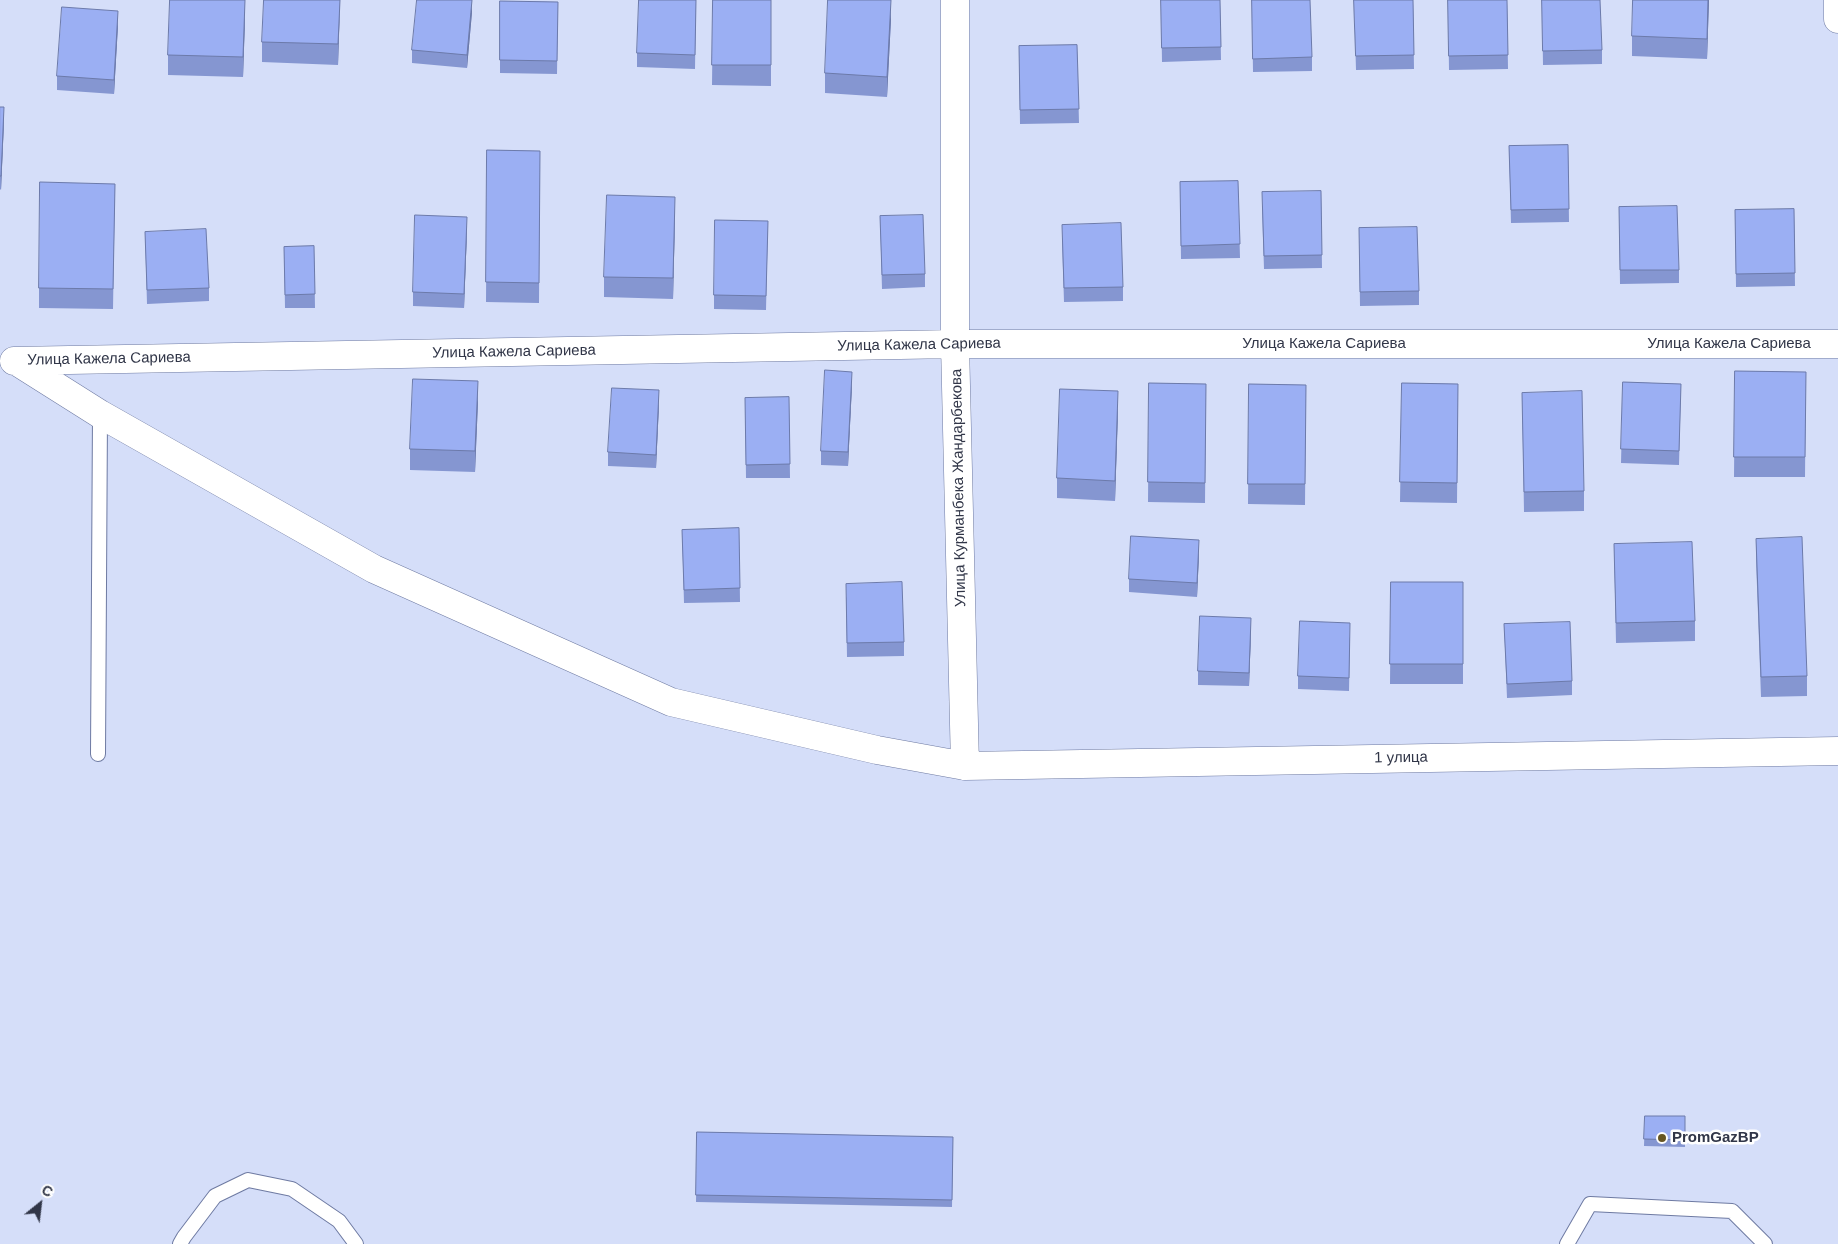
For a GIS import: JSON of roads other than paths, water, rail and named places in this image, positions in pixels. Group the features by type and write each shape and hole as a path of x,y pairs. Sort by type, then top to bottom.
{"street":[{"name":"Улица Курманбека Жандарбекова","path":"955,0 955,344 965,766"},
{"path":"1838,0 1838,19"},
{"name":"Улица Кажела Сариева","path":"8,361 955,344 1838,344"},
{"name":"1 улица","path":"8,361 374,568 671,702 876,750 965,766 1838,751"}],"lane":[{"path":"98,754 100,414"},
{"path":"180,1244 215,1196 248,1180 292,1189 339,1222 356,1244"},
{"path":"1567,1244 1590,1204 1732,1211 1765,1244"}],"place":[{"name":"PromGazBP","path":"1662,1138"}]}
